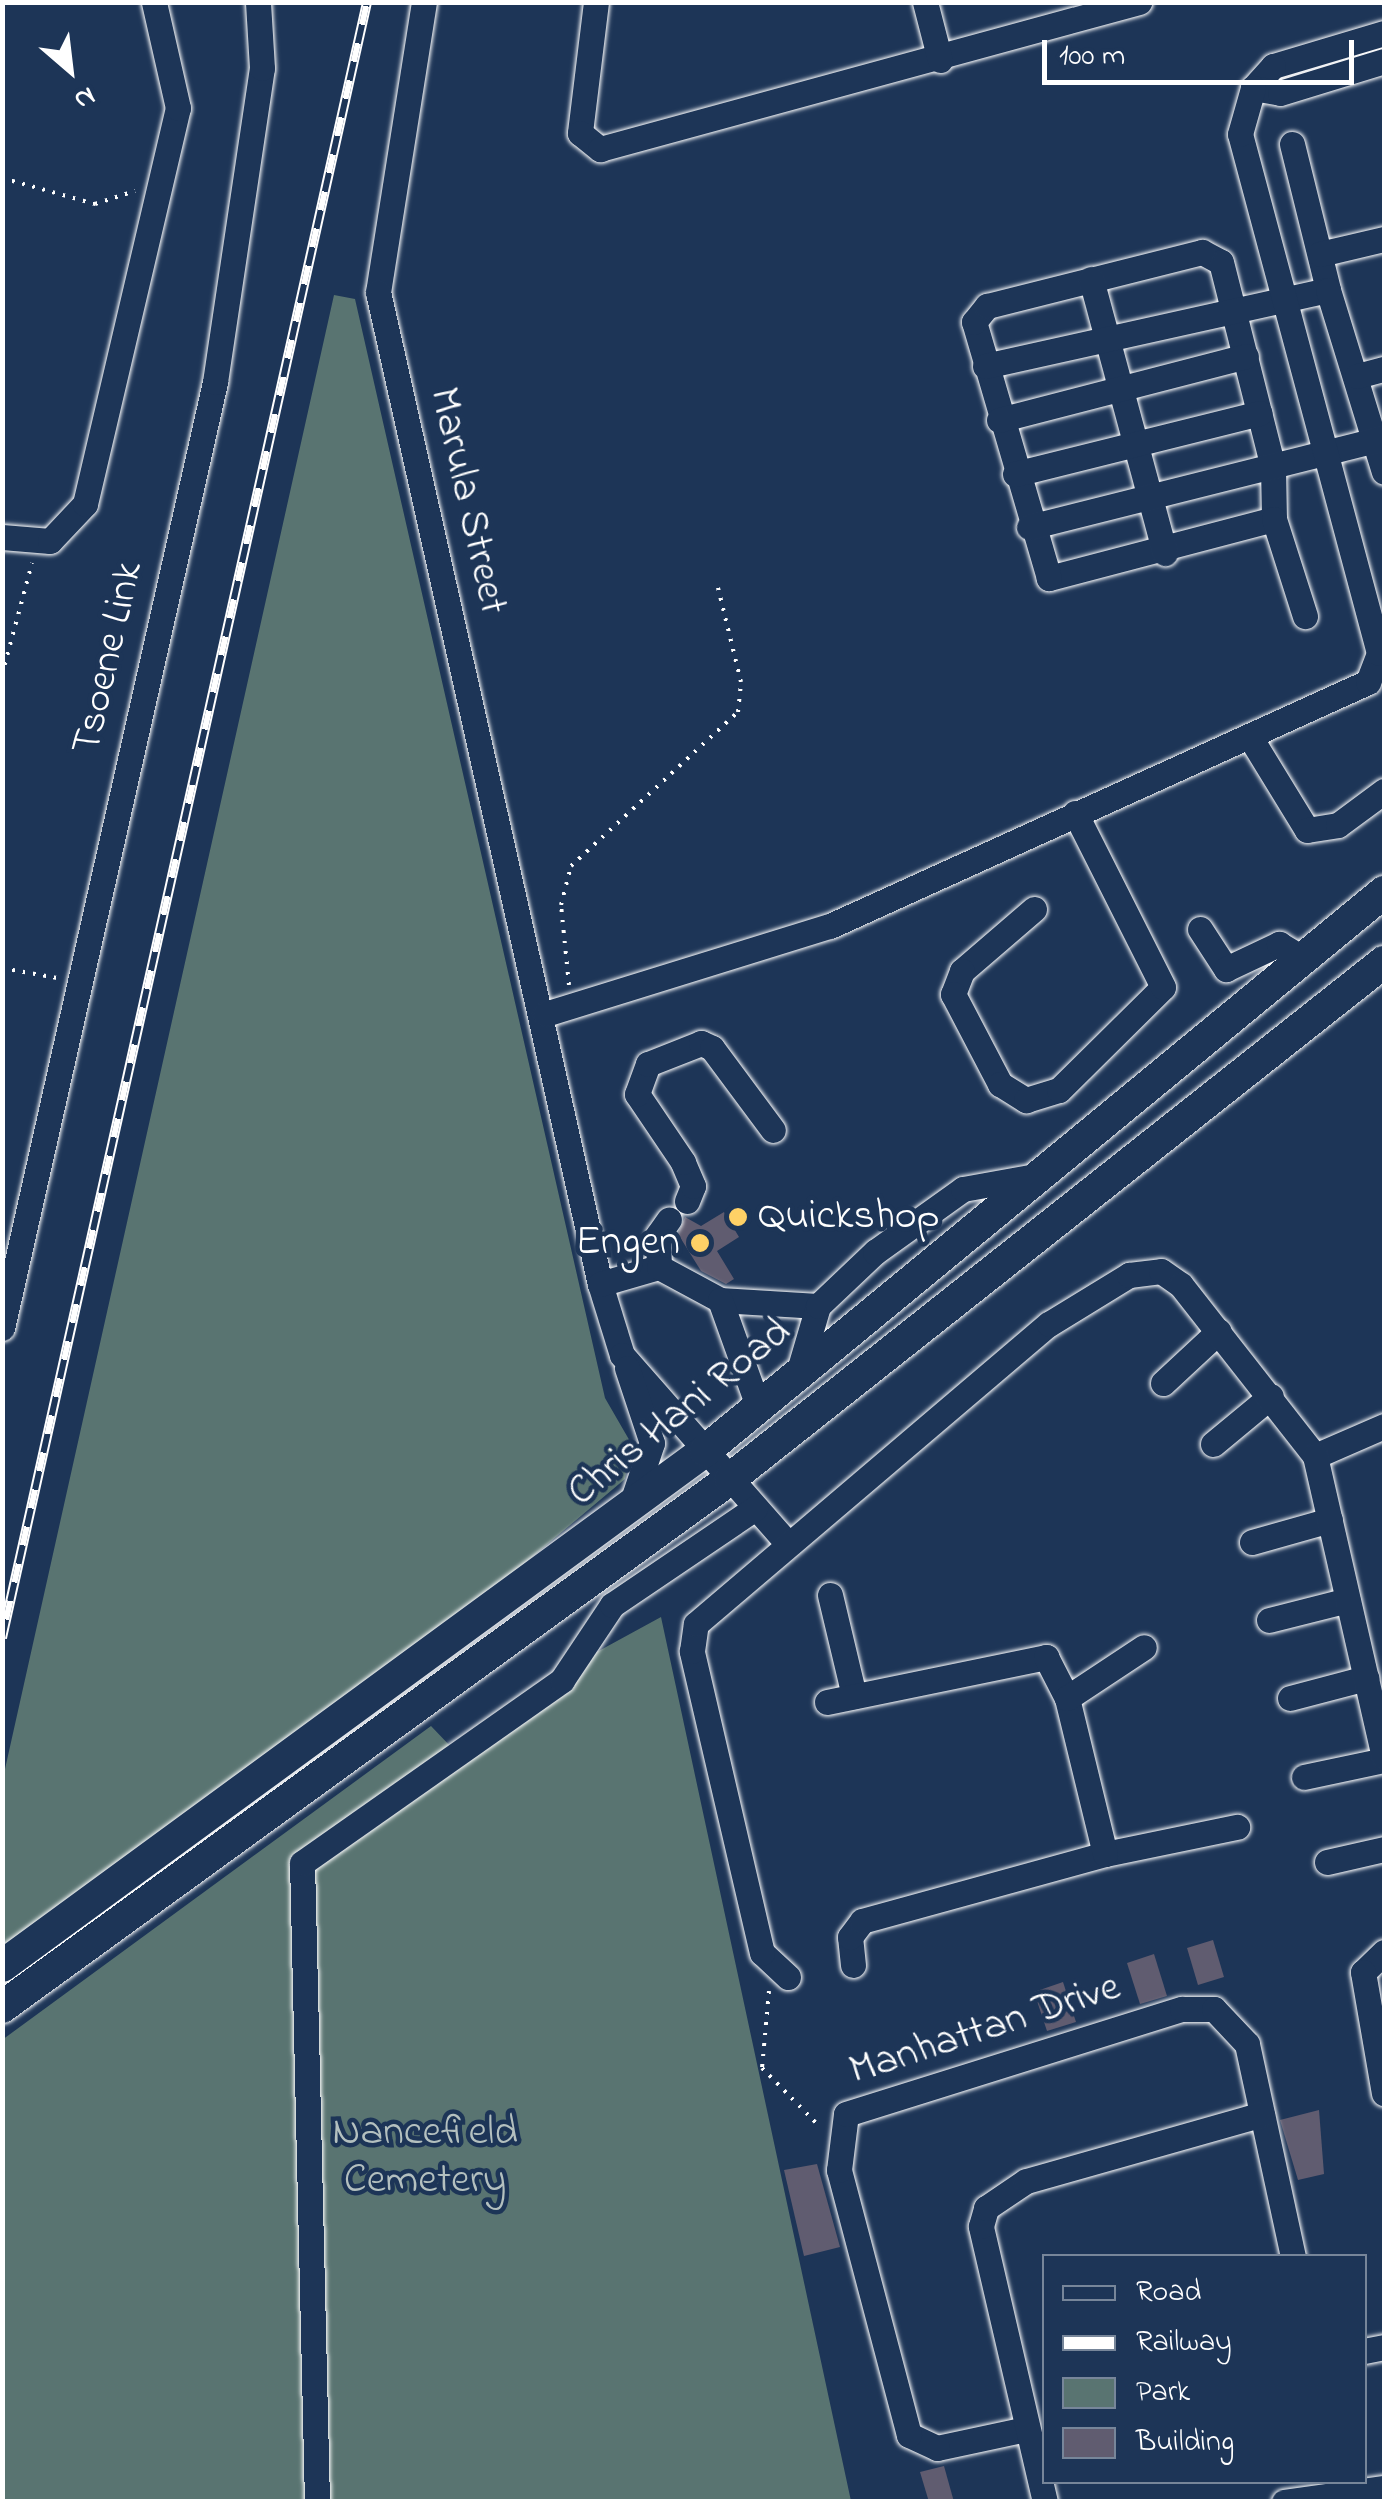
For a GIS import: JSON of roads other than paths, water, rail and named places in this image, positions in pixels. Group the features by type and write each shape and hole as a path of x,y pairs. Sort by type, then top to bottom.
{"main road":[{"name":"Chris Hani Road","path":"2,1966 625,1512 1384,892"},
{"name":"Chris Hani Road","path":"2,2007 730,1479 1384,962"}],"street":[{"path":"2,537 36,544 62,534 85,504 164,193 178,108 154,2"},
{"name":"Tsoene Link","path":"2,1328 215,382 262,68 258,2"},
{"name":"Marula Street","path":"424,2 378,292 545,1014 600,1284 622,1355 787,1543"},
{"path":"596,2 580,134 600,149 940,60 1140,2"},
{"path":"925,2 940,60"},
{"path":"545,1014 830,926 1075,813 1354,693 1381,674 1240,134 1254,88 1273,66 1384,33"},
{"path":"1254,88 1280,94 1383,62"},
{"path":"1292,144 1328,290 1378,440 1384,472"},
{"path":"1320,254 1384,239"},
{"path":"1274,519 1062,581 1040,568 984,366 979,312 1202,252 1221,262 1273,466 1274,519 1305,616"},
{"path":"1092,279 1164,553"},
{"path":"984,366 1232,305 1328,290"},
{"path":"1000,420 1246,356"},
{"path":"1357,376 1384,369"},
{"path":"1014,474 1260,413"},
{"path":"1029,527 1378,440"},
{"path":"1250,738 1307,830 1338,825 1384,791"},
{"path":"1034,909 962,971 952,994 1000,1084 1026,1100 1059,1090 1163,986 1075,813"},
{"path":"1200,929 1226,969 1279,944 1304,959"},
{"path":"660,1267 658,1235 678,1210 683,1162 636,1094 648,1064 701,1043 712,1048 773,1130"},
{"path":"798,1374 818,1306 964,1189 1041,1175"},
{"path":"600,1284 660,1267 720,1300 818,1306"},
{"path":"780,1972 692,1636 705,1610 1049,1324 1130,1276 1160,1272 1219,1331 1315,1456 1348,1600 1373,1684 1384,1758 1304,1778"},
{"path":"720,1300 758,1406"},
{"path":"1163,1382 1219,1331"},
{"path":"622,1355 652,1443 647,1477 625,1512"},
{"path":"1213,1444 1270,1396"},
{"path":"1315,1456 1384,1426"},
{"path":"317,2502 302,1863 562,1680 612,1605 755,1508"},
{"path":"1252,1542 1330,1520"},
{"path":"830,1595 854,1696"},
{"path":"1268,1620 1348,1600"},
{"path":"1067,1698 1144,1647"},
{"path":"827,1702 1046,1657 1067,1698 1105,1854"},
{"path":"1290,1698 1373,1684"},
{"path":"853,1965 850,1937 862,1922 1105,1854 1237,1827"},
{"path":"1327,1862 1384,1849"},
{"path":"1384,1952 1362,1972 1384,2093"},
{"name":"Manhattan Drive","path":"1026,2429 937,2448 909,2435 837,2144 846,2114 863,2105 1203,2006 1238,2025 1293,2254"},
{"path":"1045,2502 982,2226 986,2208 1026,2181 1262,2114"},
{"path":"1284,2502 1384,2488"}],"railway":[{"path":"2,1638 367,2"}],"place":[{"name":"Quickshop","path":"738,1217"},
{"name":"Engen","path":"700,1243"}],"park label":[{"name":"Nancefield Cemetery","path":"425,2157"}]}
